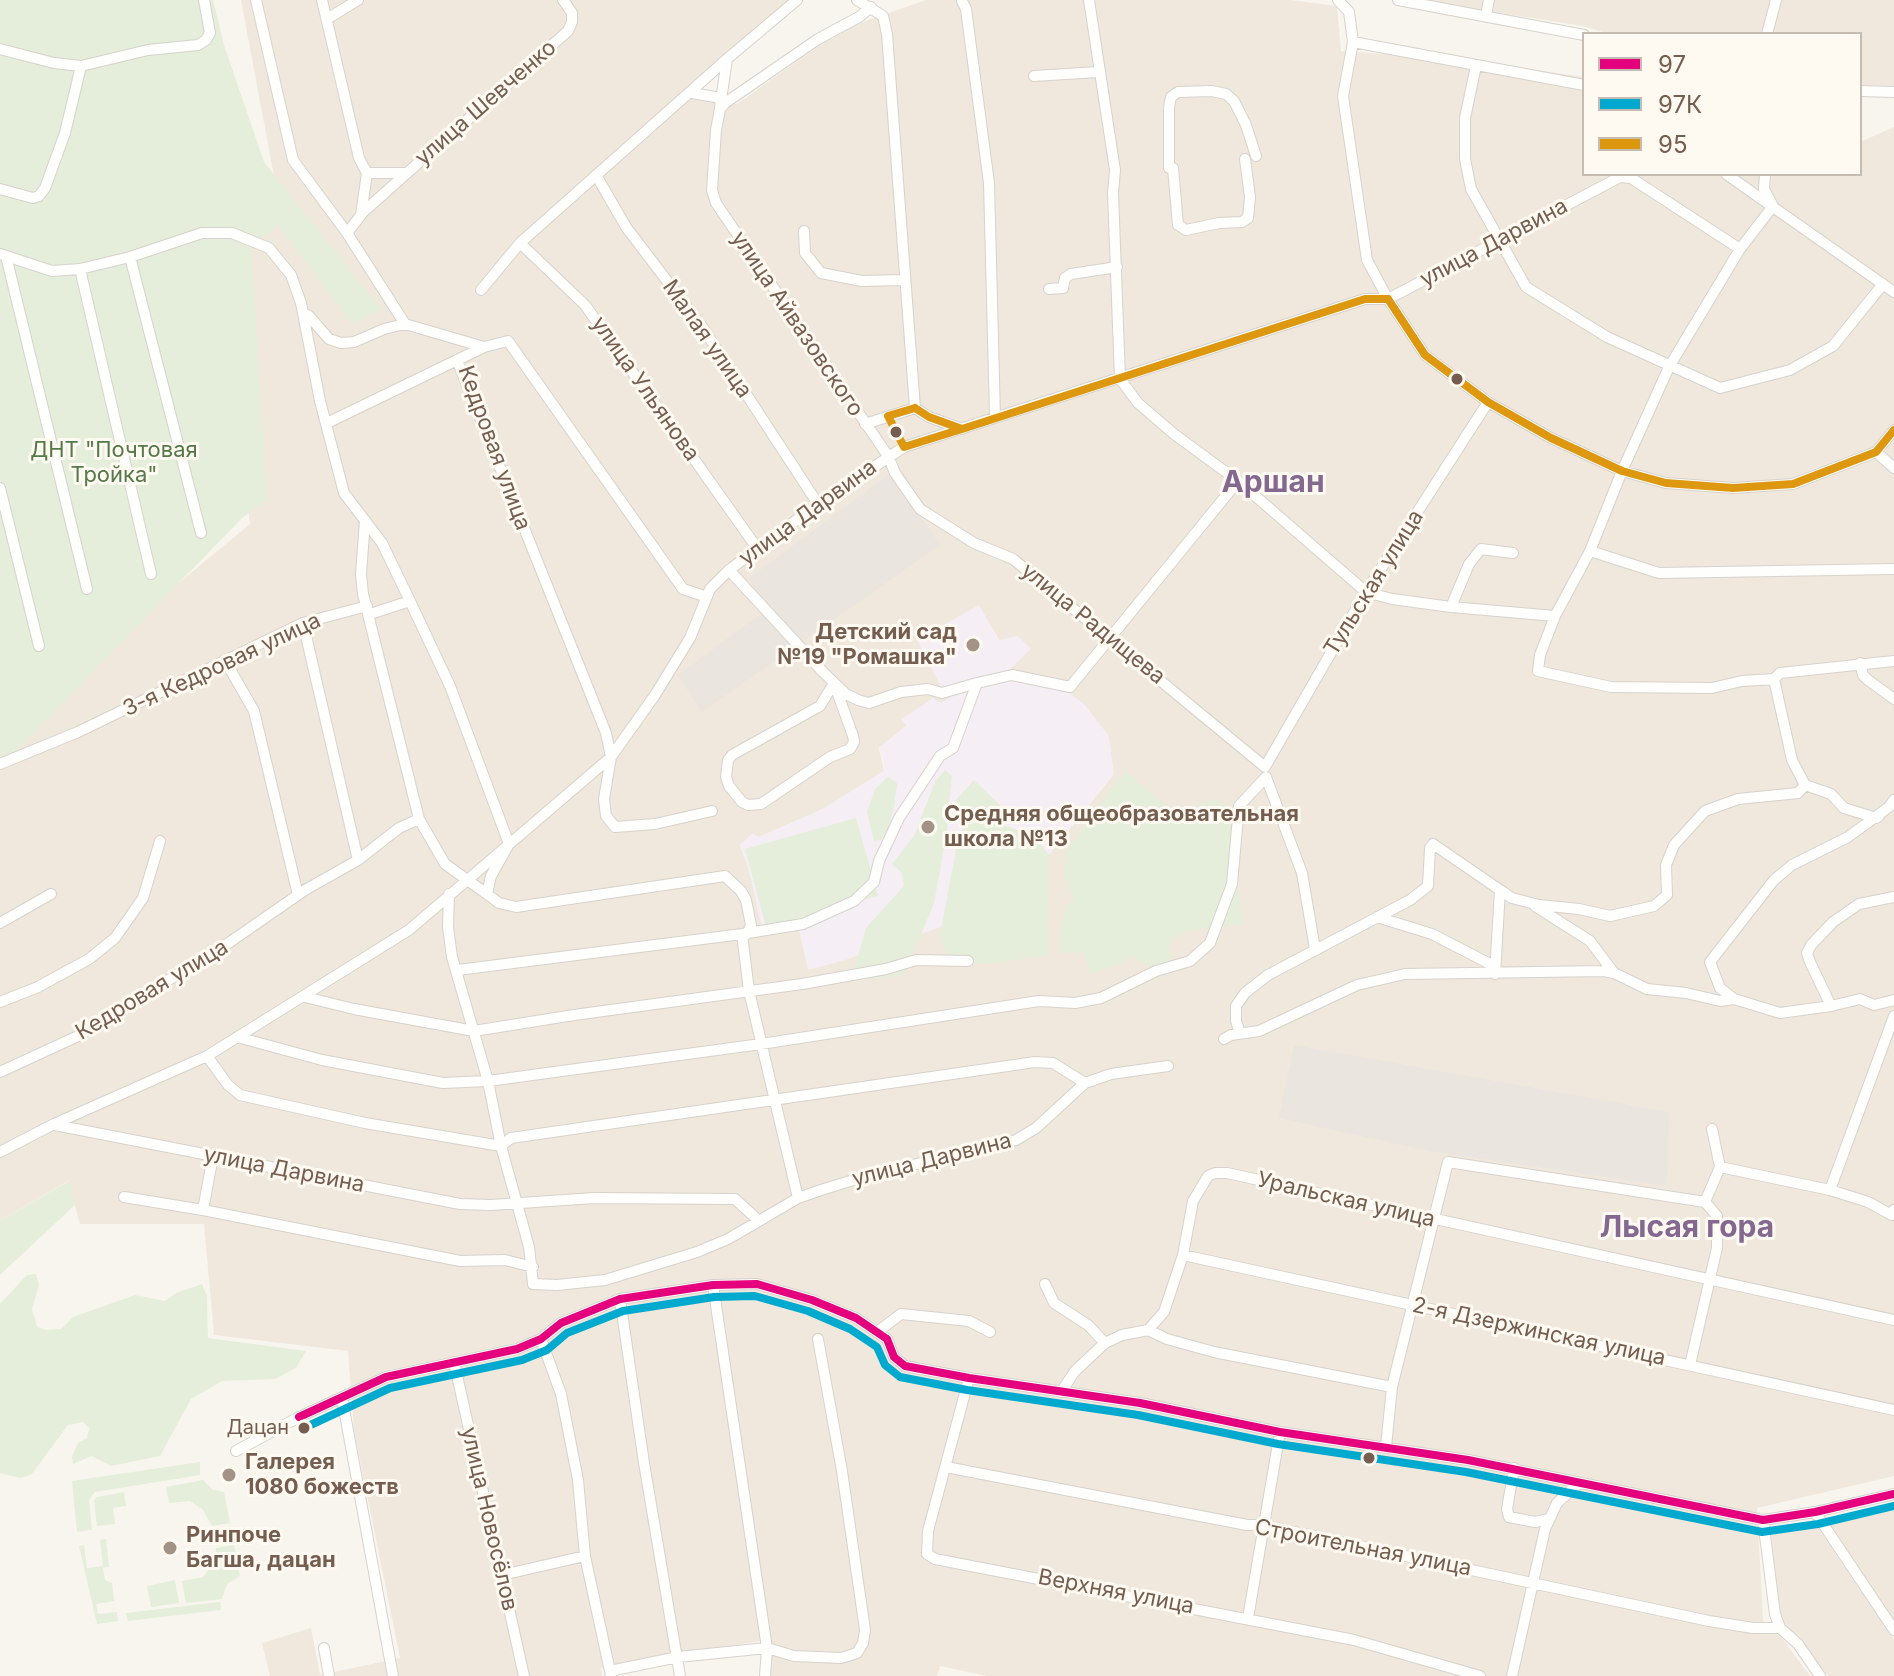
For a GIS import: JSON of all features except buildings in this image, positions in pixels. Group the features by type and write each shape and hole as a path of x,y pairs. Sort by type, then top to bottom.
{"street":[{"path":"0,49 54,63 81,66 148,50 198,45 210,33 204,0"},
{"path":"256,0 293,160 347,233 405,324"},
{"path":"322,0 359,158 367,173 361,215"},
{"path":"327,19 358,0"},
{"name":"улица Шевченко","path":"367,173 407,173 568,31 572,13 563,0"},
{"path":"481,290 520,243 797,0"},
{"path":"857,0 883,16 887,34 903,280 915,408"},
{"path":"1089,0 1115,170 1113,193 1120,379 1138,403 1238,481 1366,592 1451,607 1555,616"},
{"path":"1338,0 1349,12 1353,42 1343,96 1367,260 1425,355 1488,402 1551,438 1622,471 1666,483 1733,488 1793,484 1876,452 1894,430"},
{"path":"1398,0 1582,35"},
{"path":"1486,15 1489,0"},
{"path":"1768,32 1776,0"},
{"path":"962,1 966,9 989,183 995,417"},
{"path":"721,104 871,7"},
{"path":"1353,42 1582,85"},
{"path":"721,104 727,59"},
{"path":"0,189 33,198 45,188 65,133 81,66"},
{"path":"1476,66 1465,118 1465,159 1471,189 1526,287 1607,337 1720,388 1790,370 1833,346 1883,284"},
{"path":"1034,76 1098,72"},
{"path":"1212,91 1226,94 1234,101 1246,125 1250,158 1248,218 1242,222 1186,230 1179,228 1171,168 1171,97 1178,92 1212,91"},
{"path":"1862,91 1894,92"},
{"path":"692,93 721,104"},
{"name":"улица Айвазовского","path":"721,104 712,190 716,203 888,456"},
{"path":"347,233 361,215 407,173"},
{"name":"Малая улица","path":"596,175 626,227 703,328 818,504"},
{"path":"1729,176 1894,292"},
{"path":"1765,176 1764,189 1773,206"},
{"name":"улица Дарвина","path":"465,880 611,757 690,638 710,589 729,570 818,504 904,447 1365,299 1388,299 1620,177 1631,178 1740,249"},
{"path":"1773,206 1740,249 1669,367 1590,551 1555,616 1540,655 1538,671 1611,687 1712,688 1742,681 1774,679 1780,673 1894,661"},
{"path":"804,231 805,253 821,273 862,281 903,280"},
{"path":"3,255 52,271 80,269 130,257 202,233 232,233 269,248 295,284 344,493 382,543 450,686 509,844"},
{"name":"улица Ульянова","path":"520,243 585,305 757,548"},
{"path":"3,255 87,589"},
{"path":"130,257 201,533"},
{"path":"1049,289 1063,288 1065,278 1071,274 1117,267"},
{"path":"80,269 151,574"},
{"path":"303,313 329,339 341,343 354,342 405,324 484,347"},
{"name":"Кедровая улица","path":"611,757 606,733 457,360 484,347 508,341 683,589 707,597"},
{"path":"327,423 457,360"},
{"name":"Тульская улица","path":"1266,772 1366,592 1488,402"},
{"path":"865,424 915,408"},
{"path":"915,408 929,417 962,429"},
{"path":"1876,452 1894,468"},
{"name":"улица Радищева","path":"888,456 895,473 920,509 974,543 1013,559 1109,636 1266,772"},
{"path":"729,570 834,683 846,694 869,703 901,692 933,689 942,693 1012,675 1070,687 1238,481"},
{"path":"0,488 39,646"},
{"path":"365,520 361,574 387,698 419,819 439,856 465,880 499,903 516,907 725,876 741,891 751,925 744,934 749,991 798,1198"},
{"path":"1451,607 1469,564 1481,549 1513,553"},
{"path":"1590,551 1659,573 1894,569"},
{"name":"3-я Кедровая улица","path":"0,764 78,732 303,623 410,601"},
{"path":"303,623 358,860"},
{"path":"226,662 254,711 298,895"},
{"path":"1860,663 1863,675 1894,699"},
{"path":"1774,679 1792,760 1805,785 1831,794 1844,808 1876,818 1894,811"},
{"path":"834,683 853,736 850,749 830,757 761,804 742,802 726,777 728,760 820,706 834,683"},
{"path":"458,970 803,924 854,901 874,882 879,861 899,818 940,756 953,748 977,683"},
{"path":"611,757 604,809 615,827 655,824 712,811"},
{"path":"1266,772 1302,873 1315,949"},
{"path":"237,1037 322,1060 443,1083 488,1081 761,1044 1039,1001 1075,1003 1101,998 1146,975 1190,961 1210,943 1232,884 1239,806 1266,772"},
{"path":"1240,1033 1236,1006 1245,993 1268,975 1410,900 1428,886 1430,848 1433,844 1512,898 1610,916 1654,906 1667,895 1666,865 1674,845 1705,811 1738,799 1798,793 1805,785"},
{"path":"1894,800 1876,818 1848,837 1792,865 1774,880 1710,962 1720,988 1734,999 1780,1013 1860,999 1874,1005 1894,1000"},
{"name":"Кедровая улица","path":"0,1072 78,1036 358,860 399,828 419,819"},
{"path":"0,1002 38,987 89,959 115,938 143,898 160,841"},
{"name":"улица Дарвина","path":"487,894 491,876 509,844"},
{"path":"0,1152 54,1124 207,1056 386,946 409,930 465,880"},
{"path":"1494,970 1500,890"},
{"path":"0,923 51,894"},
{"path":"449,894 449,942 488,1081 501,1146 533,1267 533,1284 605,1280 697,1252 759,1221"},
{"path":"1831,1006 1807,953 1811,945 1833,922 1859,904 1894,897"},
{"path":"1530,903 1590,941 1614,973"},
{"path":"1377,917 1432,934 1494,970"},
{"path":"305,997 474,1031 886,969 916,960 968,961"},
{"path":"1224,1039 1259,1031 1357,985 1392,976 1494,970 1614,973 1647,989 1720,1001 1734,999"},
{"path":"1830,1190 1894,1016"},
{"path":"207,1056 228,1085 240,1095 365,1123 501,1146 511,1138 1035,1062 1053,1063 1085,1083 1111,1074 1168,1066"},
{"name":"улица Дарвина","path":"54,1124 460,1204 664,1197 735,1199 759,1221 798,1198 863,1177 1016,1140 1036,1128 1085,1083"},
{"path":"1705,1202 1720,1167 1712,1129"},
{"path":"203,1210 213,1156"},
{"path":"1386,1447 1392,1387 1448,1162 1705,1202 1714,1209 1718,1223 1717,1248 1690,1365"},
{"path":"1720,1167 1830,1190 1893,1214"},
{"name":"Уральская улица","path":"1148,1330 1164,1312 1183,1255 1193,1201 1208,1176 1215,1173 1894,1320"},
{"path":"124,1197 460,1261 505,1260 533,1267"},
{"name":"2-я Дзержинская улица","path":"1183,1255 1894,1410"},
{"path":"236,1451 299,1417 386,1377 517,1349 541,1339 561,1323 620,1299 713,1285 757,1284 812,1300 856,1318 887,1339 899,1363 969,1378 1187,1411 1280,1432 1514,1468 1763,1520 1894,1494"},
{"path":"1045,1284 1054,1303 1088,1325 1105,1343"},
{"path":"713,1285 767,1648 765,1676"},
{"path":"620,1299 680,1676"},
{"path":"877,1332 901,1314 969,1321 990,1332"},
{"path":"1061,1392 1075,1371 1105,1343 1122,1335 1148,1330 1167,1339 1214,1352 1392,1387"},
{"path":"541,1339 561,1394 578,1480 585,1556 610,1674 678,1657 767,1648 794,1656 841,1658 857,1653 865,1630 845,1485 818,1339"},
{"name":"улица Новосёлов","path":"454,1362 524,1676"},
{"name":"Верхняя улица","path":"969,1378 928,1531 927,1554 935,1559 1354,1640 1480,1676"},
{"path":"342,1398 393,1676"},
{"path":"1248,1618 1280,1432"},
{"name":"Строительная улица","path":"946,1467 1247,1525 1262,1525 1709,1621 1753,1628 1780,1628"},
{"path":"1514,1468 1507,1509 1509,1517 1535,1522 1549,1519"},
{"path":"1512,1676 1549,1519 1557,1503 1579,1483"},
{"path":"1815,1512 1894,1630"},
{"path":"1763,1520 1775,1614 1780,1628 1798,1644 1820,1676"},
{"path":"502,1575 585,1556"},
{"path":"324,1648 329,1676"}],"shaded area":[{"path":"241,0 804,0 686,93 737,104 823,43 857,24 926,0 1290,0 1337,6 1341,51 1471,60 1582,77 1582,176 1862,176 1862,141 1894,127 1894,1476 1757,1508 1763,1621 1779,1634 1810,1676 987,1676 940,1666 937,1676 771,1676 772,1639 601,1668 602,1676 270,1676 262,1643 311,1628 320,1675 400,1658 354,1431 348,1351 214,1335 204,1224 80,1224 68,1181 0,1221 0,731 250,524 212,219 276,187","holes":["978,605 999,640 943,690 941,682","956,694 1114,774 1010,903 748,867 740,845 752,834 759,837 823,809 884,771 879,748 907,725 902,719 941,704"]},
{"path":"1417,0 1894,0 1894,86 1862,85 1862,32 1603,32 1583,26"},
{"path":"891,473 940,545 702,712 678,675 765,611 749,578"},
{"name":"Детский сад №19 \"Ромашка\"","path":"979,605 999,640 1018,636 1031,649 1005,674 943,691 917,640"},
{"name":"Средняя общеобразовательная школа №13","path":"1004,680 1032,681 1067,691 1085,705 1109,736 1114,774 1010,903 808,970 797,921 762,928 740,845 752,834 759,837 823,809 884,771 879,748 906,726 902,719 933,698 941,703 956,694"},
{"path":"1294,1045 1669,1112 1667,1186 1434,1152 1279,1118"},
{"path":"1894,1507 1894,1621 1827,1520"},
{"path":"1817,1526 1894,1640 1894,1676 1828,1676 1780,1618 1771,1534"}],"green space":[{"name":"ДНТ \"Почтовая Тройка\"","path":"0,0 213,0 224,45 264,162 382,310 352,324 278,226 251,245 267,500 242,518 0,768"},
{"path":"945,770 952,776 947,832 934,903 904,975 874,980 855,967 866,928 904,886 902,873 892,864 914,836 935,782"},
{"path":"1125,771 1176,813 1214,798 1236,812 1233,858 1244,924 1182,932 1170,943 1171,958 1163,966 1151,967 1132,956 1091,974 1083,952 1059,953 1058,941 1066,908 1074,897 1065,877 1066,851"},
{"path":"888,777 897,783 894,807 882,839 874,842 867,812 875,789"},
{"path":"974,780 1010,815 1002,825 1032,834 1049,855 1048,955 986,964 956,961 946,953 940,936 959,833 967,825 977,822 955,801"},
{"path":"856,818 878,896 766,927 745,849"},
{"path":"69,1181 75,1205 0,1275 0,1221"},
{"path":"36,1274 39,1285 32,1309 37,1327 46,1330 61,1329 73,1317 135,1295 165,1301 176,1293 202,1284 207,1296 208,1338 306,1351 296,1368 275,1379 222,1381 191,1399 160,1456 111,1466 92,1456 73,1464 72,1457 78,1443 87,1438 89,1428 83,1422 68,1425 31,1475 20,1478 0,1473 0,1304 27,1275"},
{"path":"200,1462 200,1475 95,1492 89,1500 92,1530 77,1532 72,1481"},
{"path":"203,1480 213,1490 224,1492 230,1523 212,1526 203,1510 190,1501 169,1503 166,1487"},
{"path":"124,1492 126,1506 113,1508 115,1524 97,1526 94,1500"},
{"path":"106,1539 109,1567 103,1568 105,1580 112,1583 114,1601 96,1604 98,1614 117,1612 118,1621 97,1624 79,1546 84,1545 87,1568 103,1566 100,1540"},
{"path":"234,1545 240,1576 227,1584 222,1599 186,1603 182,1581 203,1577 215,1561 216,1548"},
{"path":"175,1580 179,1603 151,1607 147,1586"},
{"path":"220,1602 221,1610 128,1621 126,1613"}],"transit line":[{"name":"95","path":"962,429 1365,299 1388,299"},
{"name":"95","path":"1388,299 1425,355 1488,402 1551,438 1622,471 1666,483 1733,488 1793,484 1876,452 1894,430"},
{"name":"95","path":"915,408 929,417 962,429 904,447 888,416 915,408"},
{"name":"97","path":"299,1417 386,1377 517,1349 541,1339 561,1323 620,1299 713,1285 757,1284 812,1300 856,1318 887,1339 894,1357 905,1366 969,1378 1140,1403 1280,1432 1468,1460 1763,1520 1894,1494"},
{"name":"97К","path":"304,1428 390,1388 522,1360 547,1350 567,1333 623,1311 714,1297 755,1296 808,1311 850,1329 877,1347 885,1365 900,1377 967,1390 1138,1415 1278,1444 1466,1472 1762,1532 1818,1524 1894,1506"}],"place":[{"name":"Детский сад №19 \"Ромашка\"","path":"973,645"},
{"name":"Средняя общеобразовательная школа №13","path":"928,827"},
{"name":"Дацан","path":"304,1428"},
{"name":"Галерея 1080 божеств","path":"229,1475"},
{"name":"Ринпоче Багша, дацан","path":"170,1548"}],"district":[{"name":"Аршан","path":"1273,483"},
{"name":"Лысая гора","path":"1687,1228"}]}
